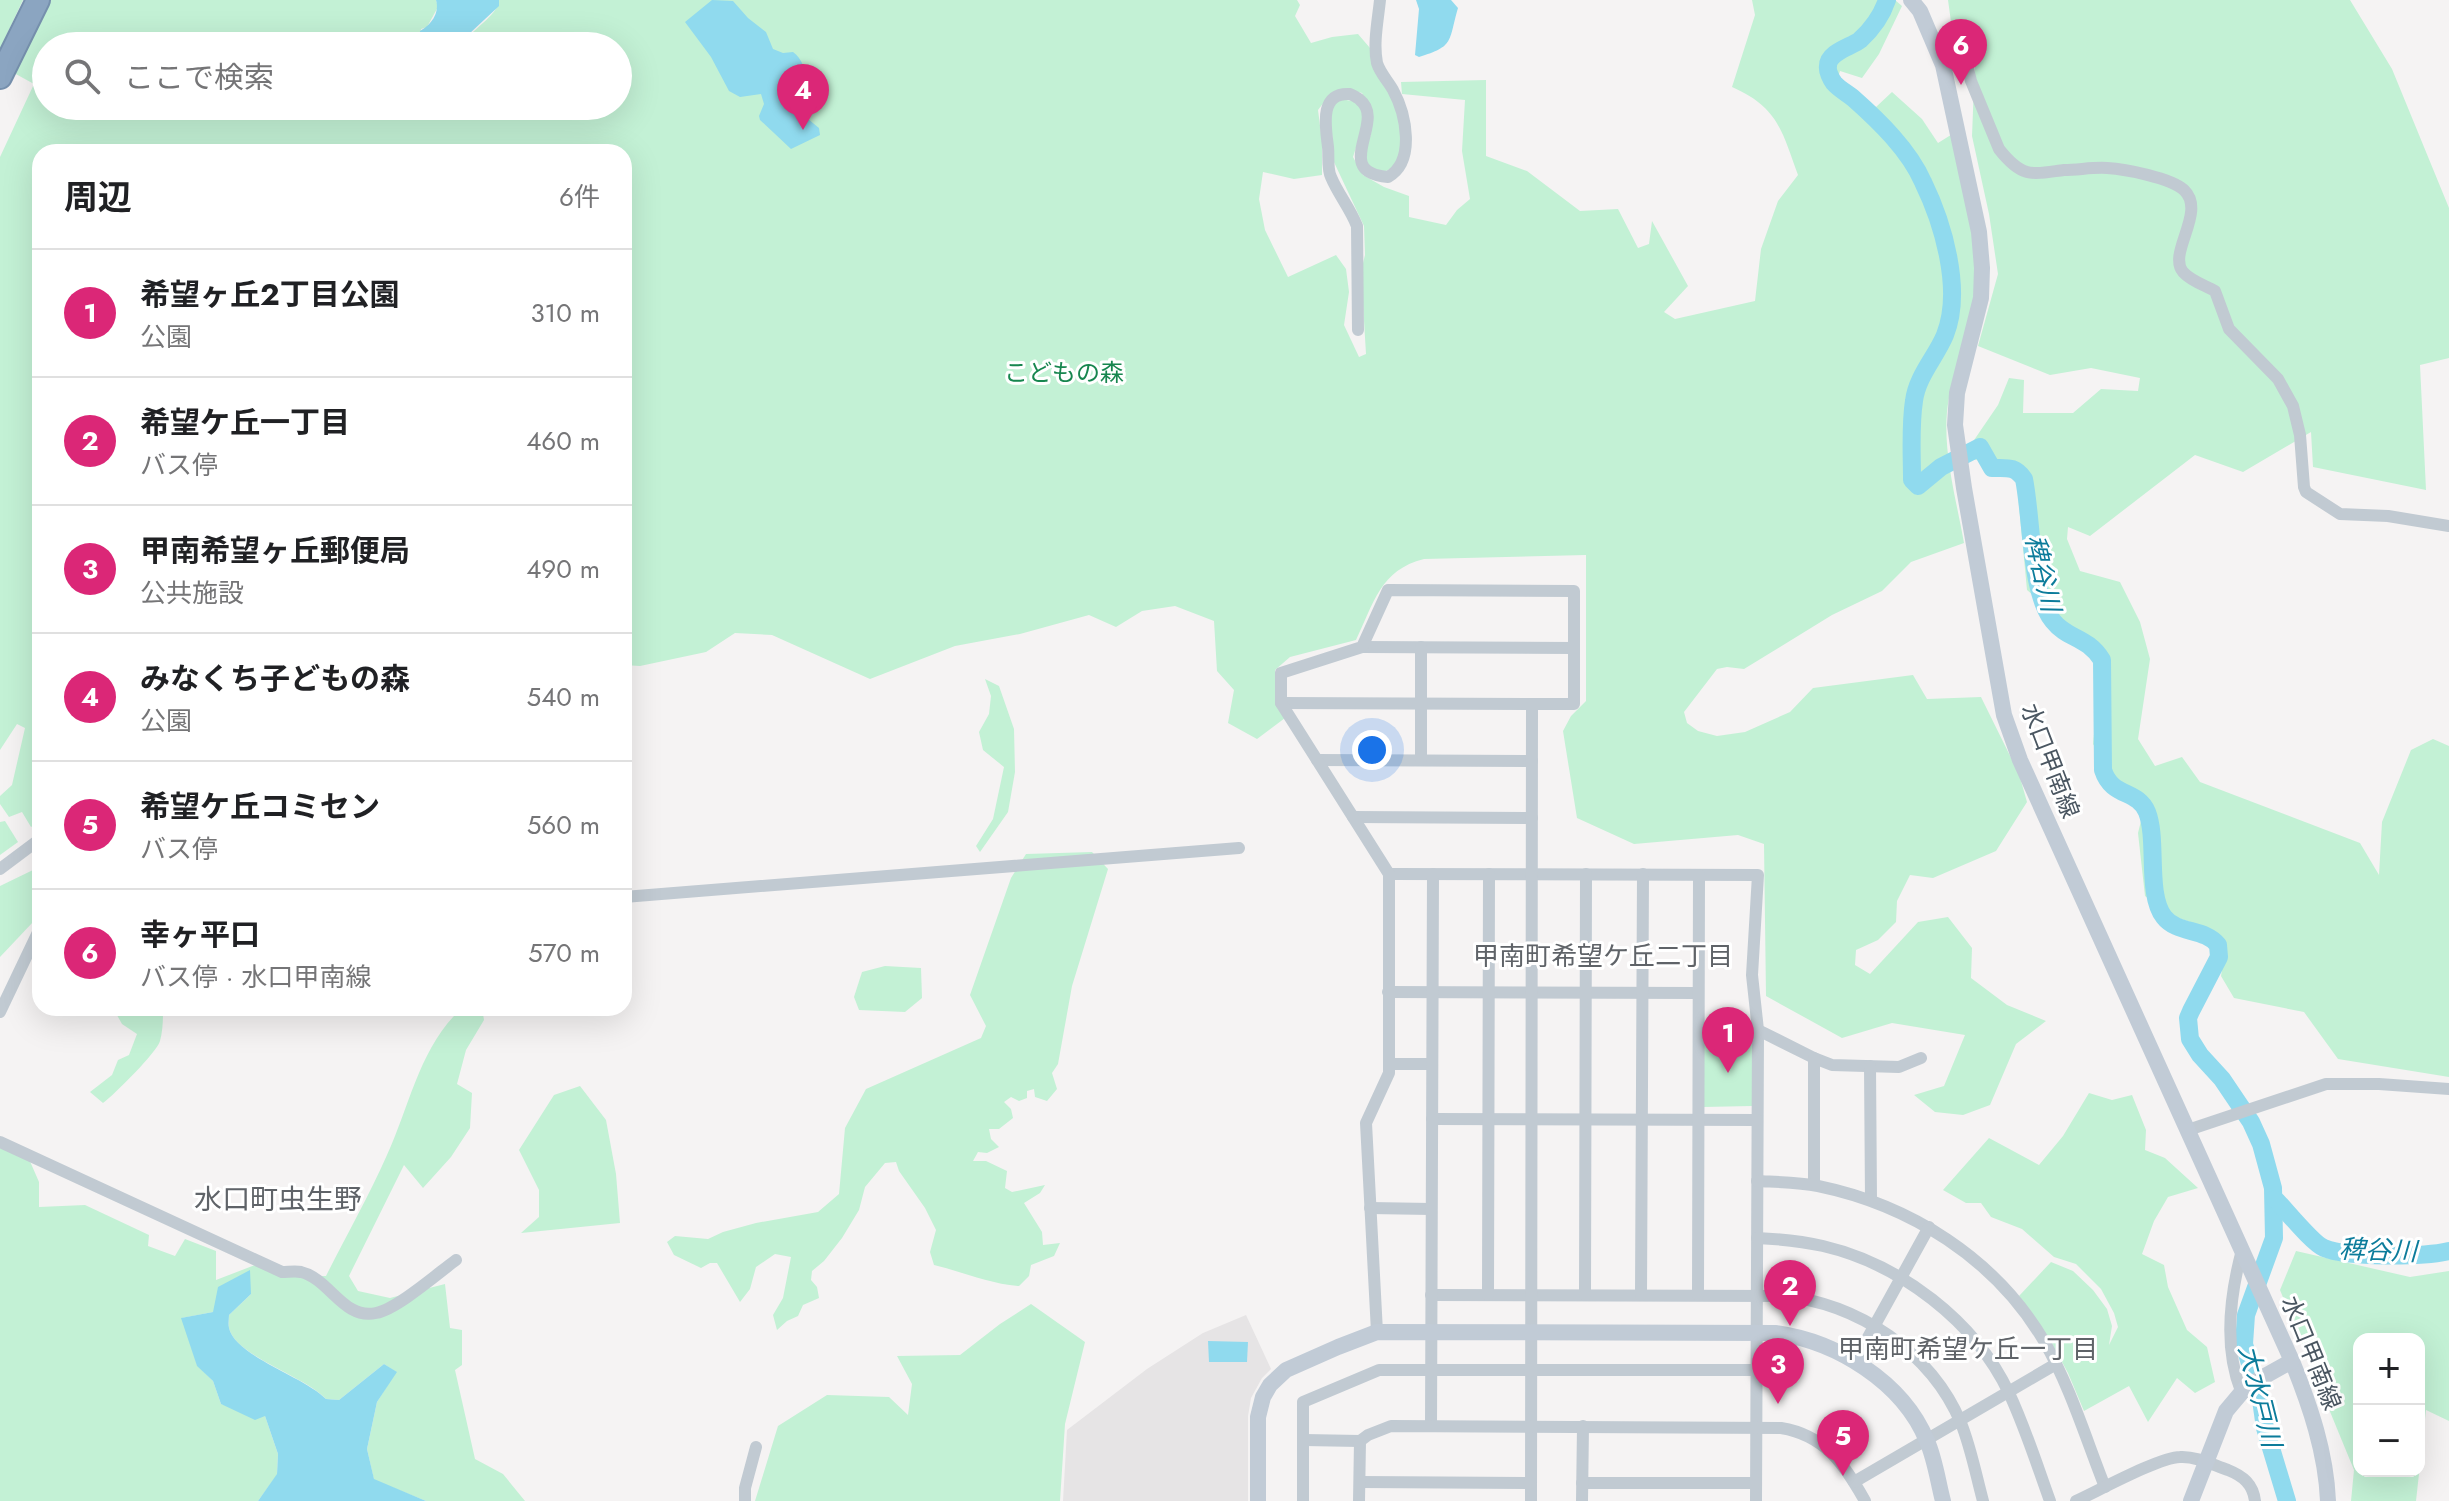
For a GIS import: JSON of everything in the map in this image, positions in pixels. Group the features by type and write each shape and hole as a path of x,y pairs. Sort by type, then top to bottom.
{"highway":[{"path":"0,77 38,0"}],"main road":[{"name":"水口甲南線","path":"1920,4 1943,65 1979,232 1981,298 1957,393 1955,425 2004,715 2020,760 2292,1361 2311,1409 2327,1478 2328,1501"},
{"path":"1258,1501 1258,1417 1270,1385 1278,1375 1298,1363 1377,1332 1757,1332 1792,1335 1855,1361 1871,1371 1899,1400 1927,1440 1943,1501"},
{"path":"2191,1501 2226,1411 2244,1388 2292,1361"}],"street":[{"path":"1358,330 1357,226 1329,175 1325,112 1331,101 1339,96 1350,94 1359,98 1366,106 1368,117 1359,154 1363,165 1370,173 1388,177 1402,166 1405,152 1403,120 1395,93 1378,67 1375,48 1380,0"},
{"path":"1943,65 1962,65 1968,69 1999,149 2027,172 2108,168 2173,183 2186,192 2190,215 2178,258 2179,265 2183,272 2215,291 2229,329 2278,379 2293,406 2300,435 2306,492 2340,514 2388,516 2449,526"},
{"path":"1281,703 1574,704 1574,591 1388,590 1362,647"},
{"path":"1377,1332 1366,1123 1385,1083 1389,1064 1389,874 1281,703 1281,673 1362,647 1574,648"},
{"path":"1421,647 1421,760"},
{"path":"1531,1501 1532,704"},
{"path":"1317,760 1532,761"},
{"path":"1353,817 1532,818"},
{"path":"0,869 32,845"},
{"path":"632,896 1239,848"},
{"path":"1389,874 1758,875 1752,975 1758,1030 1756,1501"},
{"path":"1431,1426 1433,874"},
{"path":"1488,1295 1489,874"},
{"path":"1585,1295 1586,874"},
{"path":"1641,1295 1643,874"},
{"path":"1698,1295 1699,875"},
{"path":"0,1012 32,945"},
{"path":"1388,992 1698,993"},
{"path":"1758,1030 1814,1058 1842,1066 1899,1067 1921,1058"},
{"path":"1814,1058 1814,1185"},
{"path":"1389,1064 1432,1064"},
{"path":"1870,1066 1871,1200"},
{"path":"2188,1130 2326,1084 2449,1089"},
{"path":"1432,1119 1757,1120"},
{"path":"0,1142 282,1272 301,1272 320,1282 349,1309 374,1314 390,1308 456,1260"},
{"path":"1757,1181 1814,1185 1871,1200 1929,1227 1972,1258 2001,1285 2030,1320 2056,1364 2105,1487"},
{"path":"1370,1208 1431,1209"},
{"path":"1855,1361 1929,1227"},
{"path":"1757,1238 1826,1247 1862,1258 1923,1292 1969,1334 2009,1392 2050,1501"},
{"path":"2242,1250 2229,1306 2234,1369 2244,1388"},
{"path":"1431,1295 1757,1295 1806,1299 1842,1310 1875,1326 1931,1374 1960,1421 1983,1501"},
{"path":"1854,1482 2056,1364"},
{"path":"1303,1501 1303,1402 1379,1370 1756,1370"},
{"path":"1304,1440 1360,1441 1391,1426 1756,1426 1790,1429 1822,1443 1839,1459 1865,1501"},
{"path":"1582,1501 1583,1426"},
{"path":"1359,1501 1360,1441"},
{"path":"745,1501 745,1488 756,1447"},
{"path":"2076,1501 2171,1458 2190,1457 2243,1478 2251,1487 2255,1501"},
{"path":"1360,1482 1531,1483"},
{"path":"1582,1483 1756,1483"}],"shaded area":[{"path":"1246,1315 1271,1369 1251,1398 1248,1416 1248,1501 1063,1501 1067,1430 1147,1369 1203,1333"}],"green space":[{"path":"0,0 23,0 0,49"},
{"name":"こどもの森","path":"47,0 436,0 438,7 421,32 33,32"},
{"name":"こどもの森","path":"499,0 1297,0 1300,5 1295,16 1311,43 1358,34 1370,48 1395,105 1400,125 1401,161 1383,172 1368,166 1364,151 1371,134 1372,111 1362,93 1336,92 1318,110 1322,175 1294,179 1263,172 1259,199 1265,230 1288,277 1336,255 1346,269 1349,292 1344,325 1359,357 1366,354 1361,271 1365,255 1364,226 1333,160 1333,139 1328,119 1331,106 1341,99 1357,102 1366,116 1353,157 1363,175 1409,196 1409,217 1446,225 1470,199 1462,151 1465,100 1402,94 1401,82 1486,80 1486,156 1527,171 1580,211 1618,209 1638,248 1649,244 1652,221 1688,286 1664,312 1675,319 1755,301 1761,249 1778,201 1798,175 1782,133 1769,112 1732,87 1755,15 1752,0 1895,0 1902,6 1879,54 1862,78 1840,71 1837,80 1876,107 1892,92 1922,119 1938,143 1954,133 1971,224 1976,278 1973,308 1949,398 1946,434 1964,543 1911,562 1882,591 1832,615 1744,669 1717,669 1684,712 1687,723 1698,731 1717,736 1745,732 1790,712 1813,688 1913,675 1927,699 1981,697 2019,774 2027,802 1996,851 1933,878 1910,875 1897,901 1896,922 1878,940 1856,950 1855,965 1870,974 1918,922 1948,917 1972,948 1971,978 2007,1005 2046,1021 2016,1044 1990,1105 1963,1115 1935,1112 1914,1095 1944,1086 1965,1035 1892,1023 1842,1038 1766,996 1764,844 1738,835 1634,844 1577,818 1563,731 1571,716 1586,701 1586,555 1424,559 1409,564 1397,571 1380,590 1356,640 1290,657 1275,670 1276,704 1285,718 1257,739 1228,723 1234,690 1217,671 1214,621 1175,606 1142,611 1116,627 1089,615 1020,634 955,646 870,679 772,635 735,633 706,652 632,666 632,144 32,144 31,827 22,812 9,817 0,804 0,796 12,785 25,728 17,724 0,750 0,157 32,88 32,120 632,120 632,32 473,32 494,12"},
{"path":"1948,0 2350,0 2392,69 2449,208 2449,358 2420,365 2426,490 2313,467 2311,432 2243,472 2195,455 2090,536 2068,527 2067,539 2080,571 2120,582 2140,622 2150,659 2138,739 2155,766 2182,757 2200,782 2360,843 2379,875 2382,822 2411,750 2433,739 2449,746 2449,1077 2338,1059 2304,1012 2234,998 2221,976 2225,948 2204,927 2173,916 2145,896 2138,833 2146,801 2113,775 2093,744 2102,655 2027,590 2015,464 1970,459 1970,446 1998,405 2009,378 2024,380 2023,413 2073,413 2101,389 2138,391 2140,378 2091,368 2050,375 1978,346 1998,274 1972,136 1975,60 1955,51"},
{"name":"こどもの森","path":"32,33 32,83 14,73"},
{"path":"985,679 999,686 1014,729 1015,772 1008,812 980,852 976,846 993,819 1004,767 983,750 979,732 989,714 991,696"},
{"path":"5,821 18,842 0,855 0,822"},
{"path":"1092,852 1108,869 1072,986 1058,1064 1052,1073 1057,1089 1047,1101 1035,1097 1034,1089 1027,1091 1027,1098 1019,1101 1011,1097 1004,1102 1011,1109 1013,1118 999,1129 989,1129 991,1139 999,1147 987,1153 978,1152 973,1161 986,1161 1007,1171 1005,1188 1012,1192 1045,1185 1040,1193 1024,1203 1042,1232 1043,1245 1060,1243 1054,1256 1031,1265 1029,1276 1019,1286 934,1265 930,1252 936,1230 896,1162 885,1163 865,1187 859,1210 842,1238 812,1271 811,1280 817,1287 819,1298 803,1305 798,1316 777,1330 773,1315 783,1298 791,1257 775,1254 756,1267 750,1289 740,1302 717,1263 701,1268 674,1255 667,1242 675,1236 708,1239 756,1223 818,1212 839,1194 845,1128 866,1089 981,1038 986,1026 970,995 1011,878 1026,854"},
{"path":"32,870 32,923 0,957 0,886"},
{"path":"885,966 921,968 922,998 905,1012 859,1010 854,997 862,972"},
{"path":"118,1016 163,1016 160,1041 152,1054 103,1103 90,1092 112,1075 118,1060 129,1055 137,1034 122,1024"},
{"path":"455,1016 483,1016 484,1020 466,1050 457,1084 472,1093 470,1128 451,1157 423,1188 404,1165 349,1276 358,1291 390,1298 445,1284 450,1328 462,1330 462,1365 455,1370 475,1459 503,1474 525,1501 426,1501 374,1480 367,1449 377,1402 396,1372 384,1364 339,1400 326,1399 303,1382 257,1357 234,1338 229,1328 229,1315 251,1294 213,1312 182,1318 197,1365 213,1381 221,1404 265,1416 278,1454 277,1475 258,1501 0,1501 0,1148 29,1159 39,1182 39,1207 85,1205 149,1235 148,1246 175,1256 185,1239 216,1251 216,1280 255,1265 287,1276 326,1276 380,1170 426,1058"},
{"path":"1704,1039 1752,1040 1752,1106 1703,1107"},
{"path":"580,1086 606,1120 616,1174 620,1223 521,1233 539,1217 539,1190 519,1150 554,1095"},
{"path":"2089,1093 2112,1100 2132,1095 2146,1130 2145,1150 2165,1158 2198,1188 2168,1197 2154,1221 2142,1254 2164,1265 2168,1287 2187,1330 2207,1347 2215,1382 2195,1393 2177,1378 2148,1422 2129,1386 2084,1411 2049,1338 2019,1296 2051,1262 2073,1271 2107,1309 2112,1326 2109,1345 2118,1327 2101,1289 2076,1264 2054,1257 2022,1229 1991,1217 1981,1203 1966,1203 1943,1190 1989,1138 2039,1165 2063,1136"},
{"path":"2296,1251 2410,1277 2449,1271 2449,1421 2426,1410 2425,1419 2425,1333 2353,1333 2353,1468 2280,1290"},
{"path":"1031,1304 1085,1342 1065,1424 1060,1501 755,1501 778,1426 827,1395 889,1397 908,1415 912,1384 897,1356 960,1355"},
{"path":"2353,1477 2419,1477 2416,1501 2351,1501"}],"water":[{"path":"436,0 499,0 499,6 471,32 420,32 431,22"},
{"path":"712,0 733,1 766,32 773,49 783,53 793,52 799,58 806,74 808,119 819,128 820,135 791,149 760,120 764,104 761,94 740,97 729,91 711,57 685,22"},
{"path":"1416,0 1451,0 1458,8 1451,36 1445,46 1419,57 1415,55 1419,9"},
{"path":"250,1270 251,1294 229,1315 234,1338 244,1348 326,1399 339,1400 384,1364 397,1372 377,1402 367,1449 374,1479 426,1501 258,1501 277,1474 278,1454 265,1416 255,1420 221,1404 213,1381 197,1366 181,1318 213,1312 218,1287"},
{"path":"1208,1341 1248,1342 1247,1362 1209,1362"}],"waterway":[{"name":"稗谷川","path":"1887,0 1868,32 1832,57 1828,68 1834,83 1873,116 1917,170 1937,217 1948,257 1952,298 1950,317 1945,335 1916,392 1912,420 1912,480 1918,486 1941,467 1980,447 1992,468 2014,470 2024,479 2036,574 2045,608 2059,627 2090,646 2102,660 2103,770 2112,785 2137,800 2147,812 2152,837 2155,895 2159,907 2164,917 2176,926 2206,936 2218,945 2219,957 2188,1018 2190,1039 2251,1122 2261,1144 2273,1188 2274,1238 2246,1315 2244,1344 2287,1501"},
{"name":"稗谷川","path":"2275,1199 2324,1248 2350,1254 2386,1256 2449,1251"}],"place":[{"name":"幸ヶ平口","path":"1961,85"},
{"name":"みなくち子どもの森","path":"803,130"},
{"name":"希望ヶ丘2丁目公園","path":"1728,1073"},
{"name":"希望ケ丘一丁目","path":"1790,1326"},
{"name":"甲南希望ヶ丘郵便局","path":"1778,1404"},
{"name":"希望ケ丘コミセン","path":"1843,1476"}],"district":[{"name":"甲南町希望ケ丘二丁目","path":"1603,956"},
{"name":"水口町虫生野","path":"278,1199"},
{"name":"甲南町希望ケ丘一丁目","path":"1968,1349"}],"water label":[{"name":"大水戸川","path":"2260,1396"}]}
